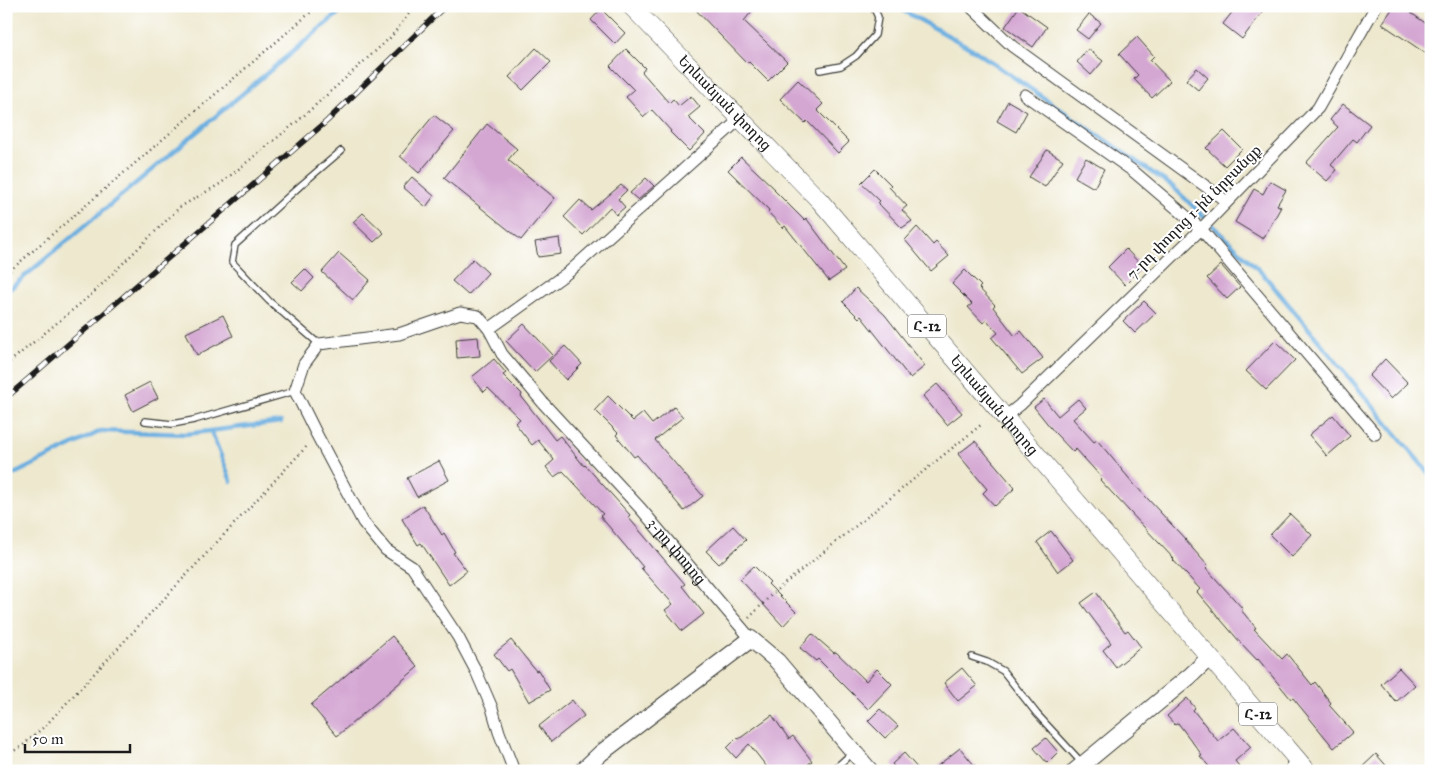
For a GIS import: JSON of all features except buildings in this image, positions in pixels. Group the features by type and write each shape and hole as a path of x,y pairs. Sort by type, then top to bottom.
{"main road":[{"name":"Երևանյան փողոց","path":"631,6 820,201 1210,657 1291,762 1307,771"}],"street":[{"path":"970,6 1012,46 1226,201"},
{"name":"7-րդ փողոց 1-ին նրբանցք","path":"1005,417 1020,406 1206,223 1318,108 1376,6"},
{"path":"1026,95 1206,223 1375,434"},
{"path":"514,771 492,708 476,671 458,637 412,567 386,550 364,522 317,435 295,391 304,364 319,344 399,334 460,313 478,316 489,329 570,271 740,118"},
{"name":"3-րդ փողոց","path":"489,329 502,354 544,404 641,509 746,633 777,661 870,771"},
{"path":"582,771 601,753 746,633"},
{"path":"1079,767 1190,676 1210,657"}],"lane":[{"path":"820,70 841,66 856,56 875,35 878,17 873,6"},
{"path":"319,344 269,301 232,262 235,245 341,151"},
{"path":"145,420 172,424 194,420 295,391"},
{"path":"972,657 987,662 1003,671 1079,767"},
{"path":"832,771 854,752"}],"path":[{"path":"6,274 318,6"},
{"path":"6,365 92,294 180,207 220,184 298,120 391,37 415,6"},
{"path":"746,633 773,594 982,424"},
{"path":"6,755 21,747 46,725 317,435"}],"waterway":[{"path":"6,292 347,6"},
{"path":"895,6 974,50 1172,186 1264,275 1431,476"},
{"path":"6,478 101,431 186,434 281,422"},
{"path":"211,431 231,481"}],"railway":[{"path":"6,398 327,121 445,6"}]}
